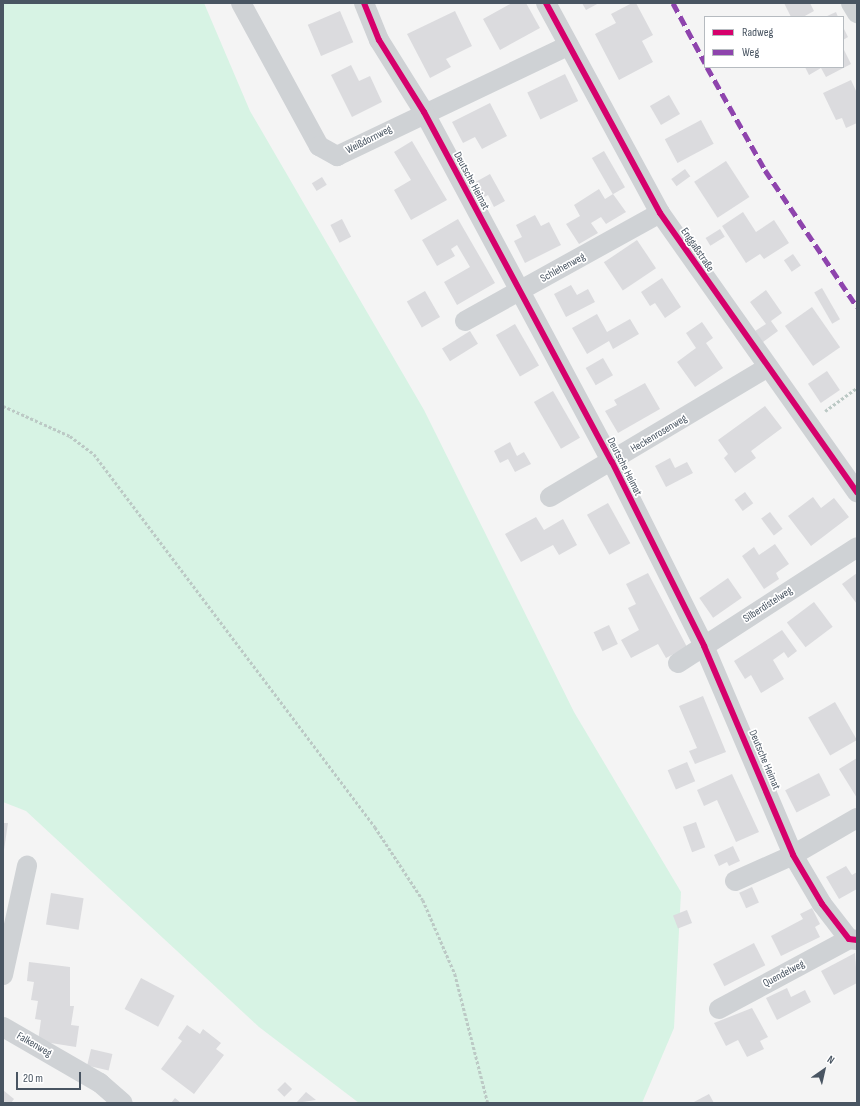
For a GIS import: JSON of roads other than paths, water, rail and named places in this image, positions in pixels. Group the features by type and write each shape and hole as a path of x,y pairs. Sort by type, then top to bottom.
{"street":[{"name":"Weißdornweg","path":"241,3 319,146 337,156 424,112 568,46"},
{"name":"Deutsche Heimat","path":"364,3 379,40 424,112 519,293 612,462 704,646 793,855 822,904 853,940"},
{"name":"Enggaßstraße","path":"546,3 660,214 806,425 857,492"},
{"path":"851,3 857,13"},
{"name":"Schlehenweg","path":"465,321 519,293 660,214"},
{"name":"Heckenrosenweg","path":"550,497 612,462 766,368"},
{"name":"Silberdistelweg","path":"678,663 857,547"},
{"path":"735,881 793,855 857,818"},
{"path":"3,975 27,866"},
{"name":"Quendelweg","path":"719,1009 853,940"},
{"name":"Falkenweg","path":"3,1027 100,1083 123,1103"}]}
